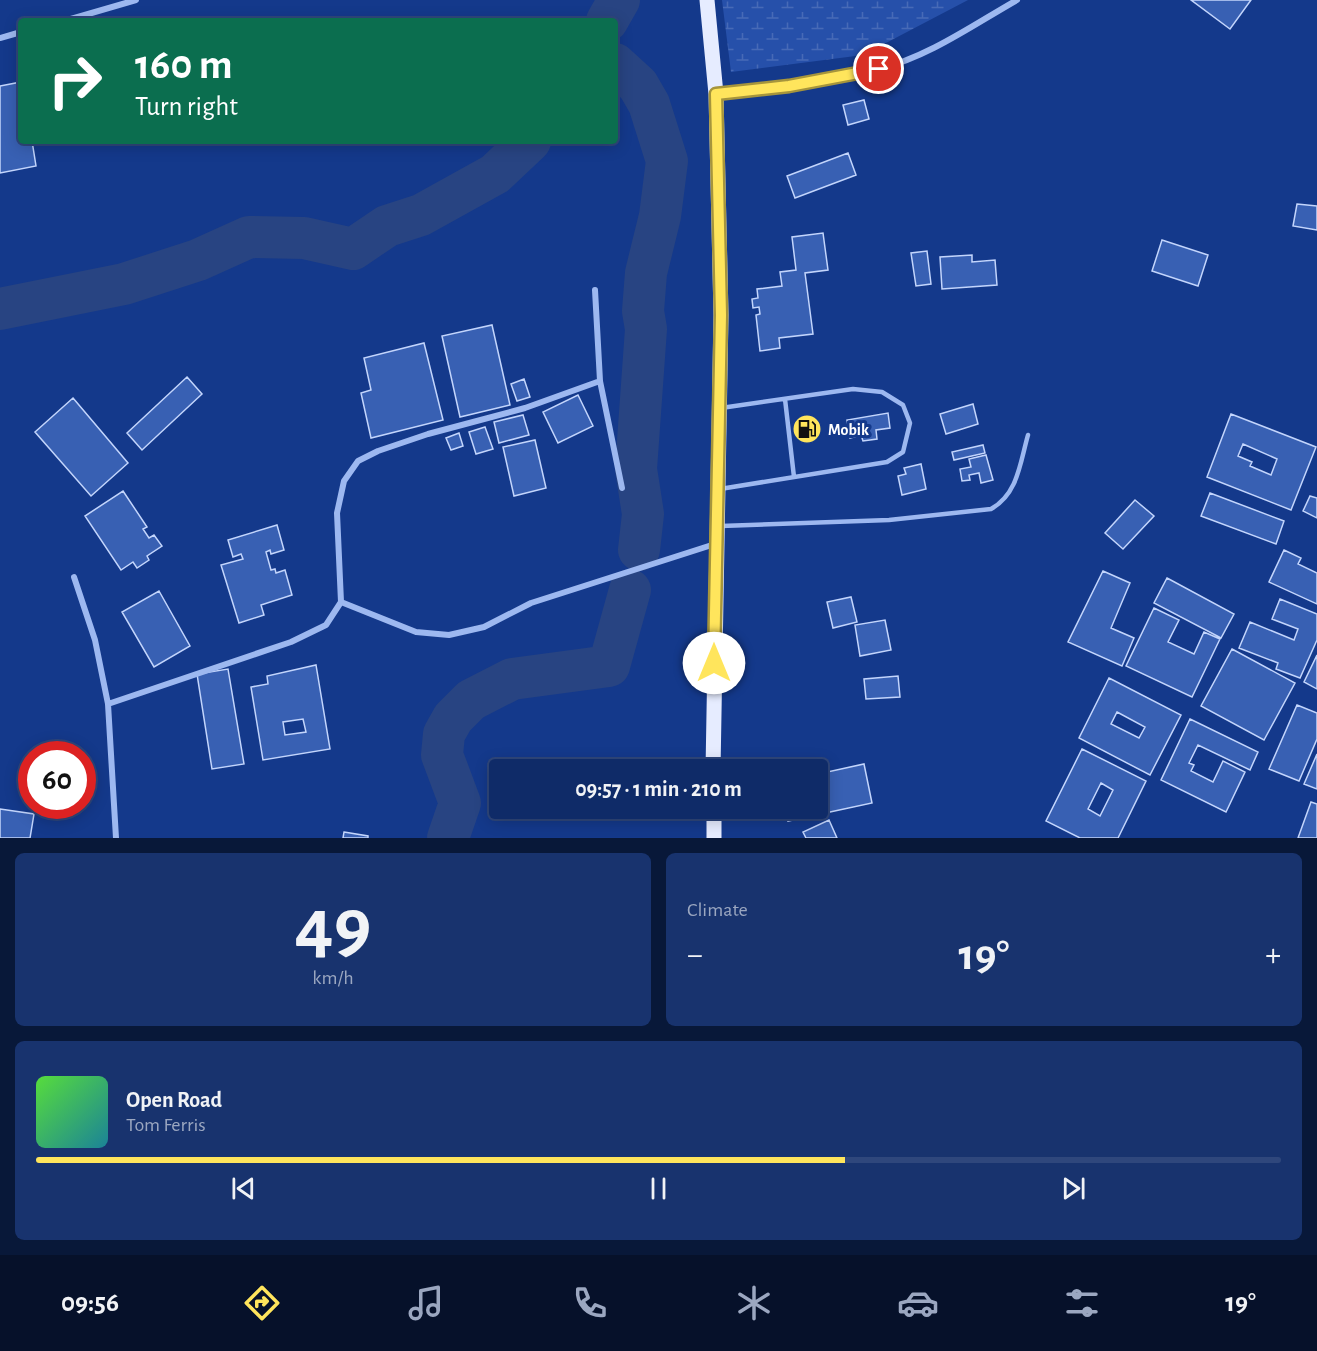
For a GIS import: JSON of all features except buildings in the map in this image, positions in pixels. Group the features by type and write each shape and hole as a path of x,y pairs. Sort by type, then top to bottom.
{"main road":[{"path":"707,0 716,94 720,408 713,759"},
{"path":"714,819 714,838"}],"street":[{"path":"74,18 136,0"},
{"path":"716,94 789,86 879,69 922,53 1017,0"},
{"path":"0,38 18,33"},
{"path":"595,290 600,381 622,488"},
{"path":"108,704 291,642 326,625 341,602 337,513 344,481 358,461 378,451 428,434 525,408 600,381"},
{"path":"341,602 416,632 449,635 484,627 531,603 716,544"},
{"path":"74,577 95,640 108,704 116,838"}],"lane":[{"path":"718,489 886,462 903,452 910,423 903,405 882,393 854,389 720,408"},
{"path":"785,399 794,477"},
{"path":"717,527 889,520 991,509 1005,501 1013,486 1028,435"}],"green space":[{"path":"722,0 968,0 863,55 731,72"}],"waterway":[{"path":"609,18 619,0"},
{"path":"618,67 638,85 649,104 667,161 660,216 646,273 643,311 646,329 636,469 643,514 639,550"},
{"path":"0,309 124,284 198,260 249,237 304,238 353,249 387,226 421,215 495,174 527,144"},
{"path":"448,838 460,803 442,755 444,734 453,718 471,700 512,679 609,666 630,590"}],"place":[{"name":"Mobik","path":"807,429"}],"route":[{"path":"714,663 721,315 716,94 789,86 879,69"}]}
